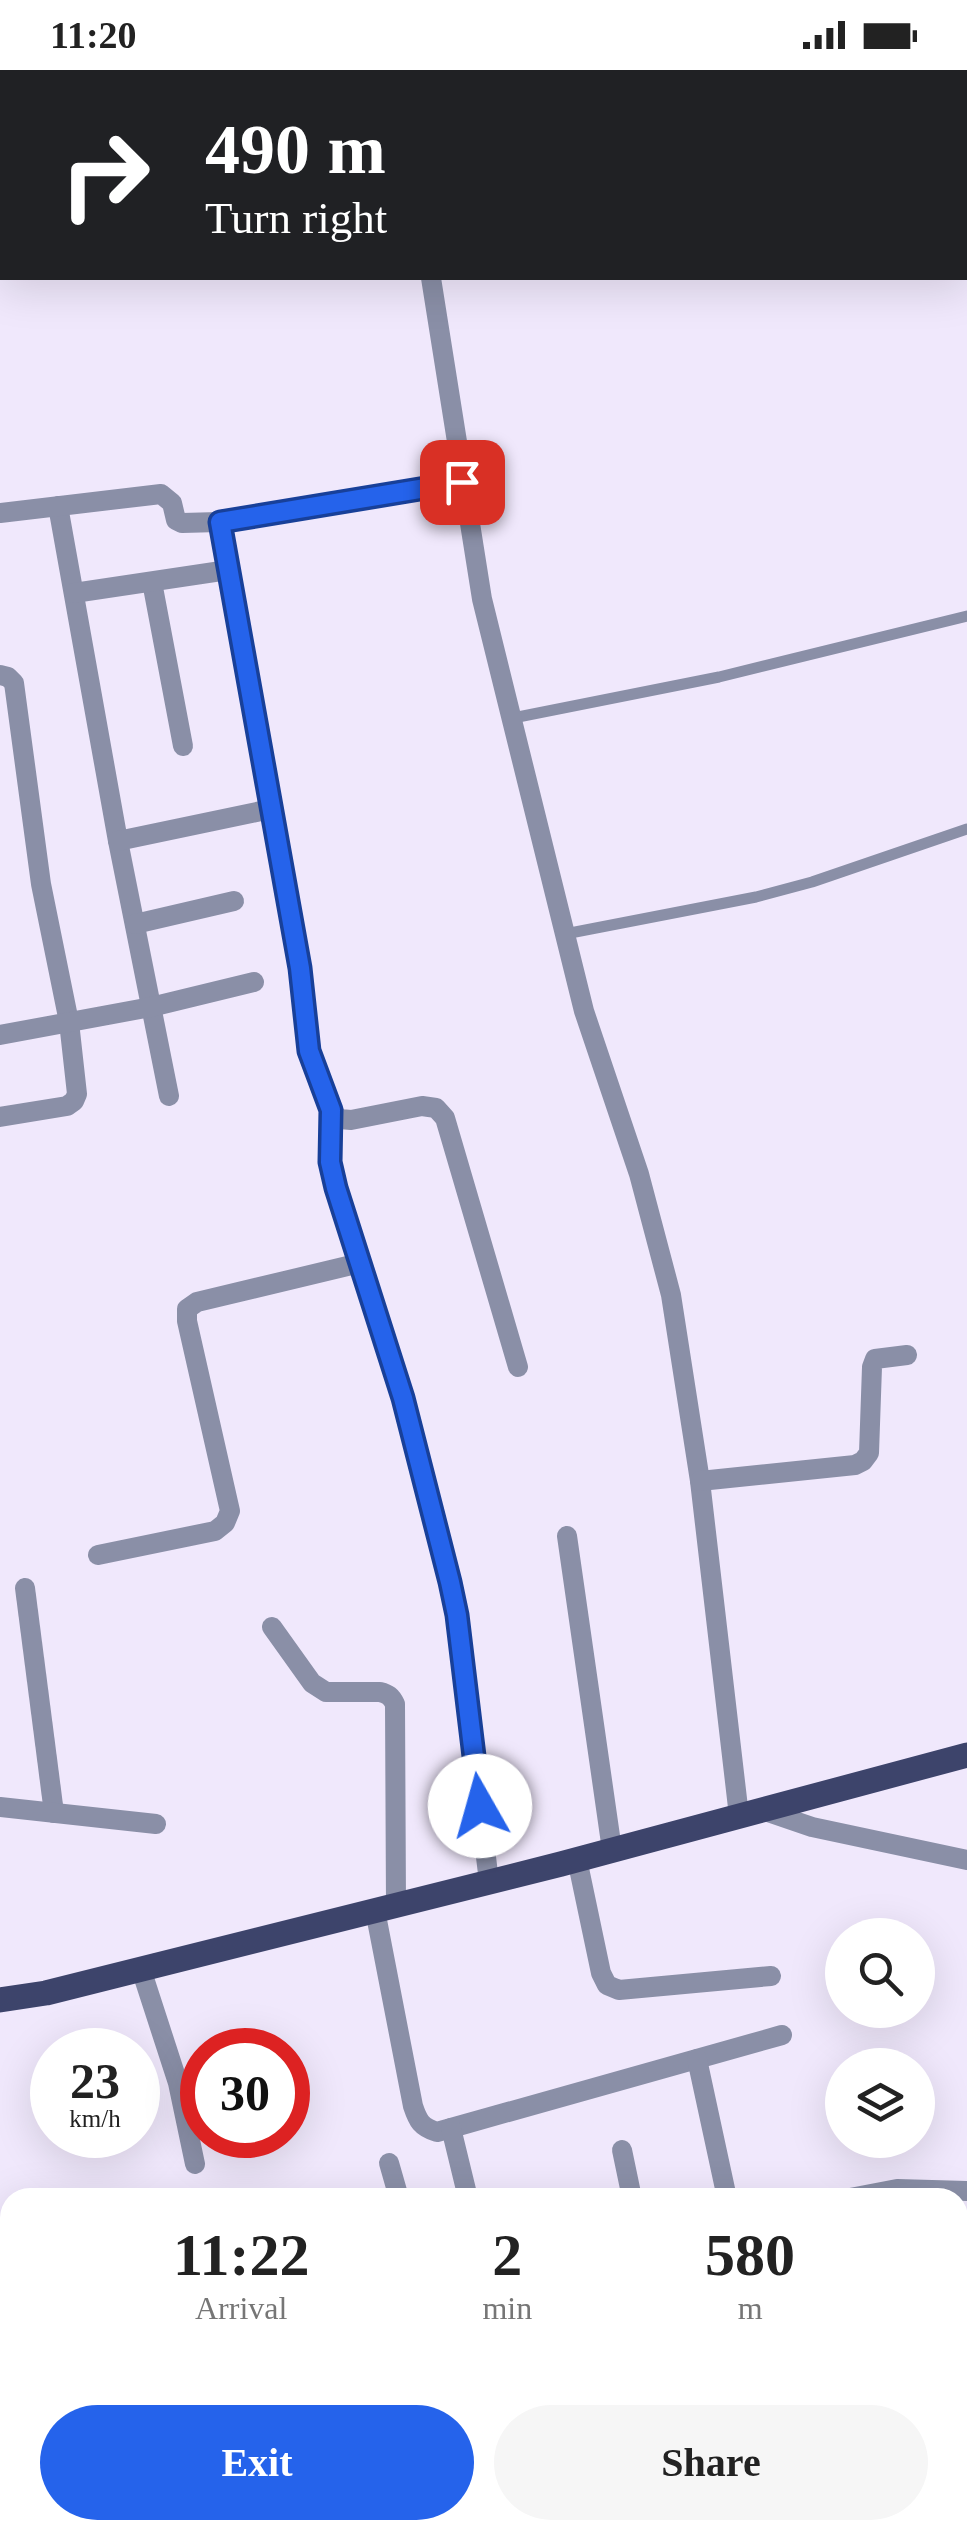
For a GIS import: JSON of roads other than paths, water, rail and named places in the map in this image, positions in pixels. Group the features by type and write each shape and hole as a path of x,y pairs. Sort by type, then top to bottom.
{"main road":[{"path":"0,2000 46,1993 577,1860 967,1755"}],"street":[{"path":"432,280 482,598 584,1011 639,1174 667,1279 750,1813 967,1860"},
{"path":"0,513 161,494 168,497 176,520 182,523 220,522 462,482"},
{"path":"58,506 169,1096"},
{"path":"220,522 300,968 309,1051 331,1110 330,1162 403,1398 457,1615 489,1882"},
{"path":"74,594 228,570"},
{"path":"152,582 183,746"},
{"path":"0,676 14,683 41,884 69,1022 76,1094 67,1106 0,1115"},
{"path":"118,840 271,809"},
{"path":"135,924 234,902"},
{"path":"0,1035 151,1007 254,982"},
{"path":"331,1110 340,1118 351,1120 422,1106 436,1108 445,1118 518,1367"},
{"path":"98,1555 214,1531 225,1523 230,1511 187,1310 197,1302 360,1263"},
{"path":"700,1480 864,1461 869,1453 872,1367 880,1357 907,1354"},
{"path":"567,1536 612,1850"},
{"path":"25,1588 54,1813"},
{"path":"272,1626 319,1690 380,1692 388,1694 395,1704 386,1908 413,2106 424,2128 437,2132 782,2035"},
{"path":"0,1807 156,1824"},
{"path":"577,1860 600,1973 607,1985 619,1990 770,1976"},
{"path":"141,1969 178,2083 196,2164"},
{"path":"697,2059 725,2188"},
{"path":"450,2128 465,2188"},
{"path":"622,2150 630,2188"},
{"path":"390,2163 396,2188"}],"lane":[{"path":"512,718 720,677 967,616"},
{"path":"565,934 756,897 967,829"}]}
